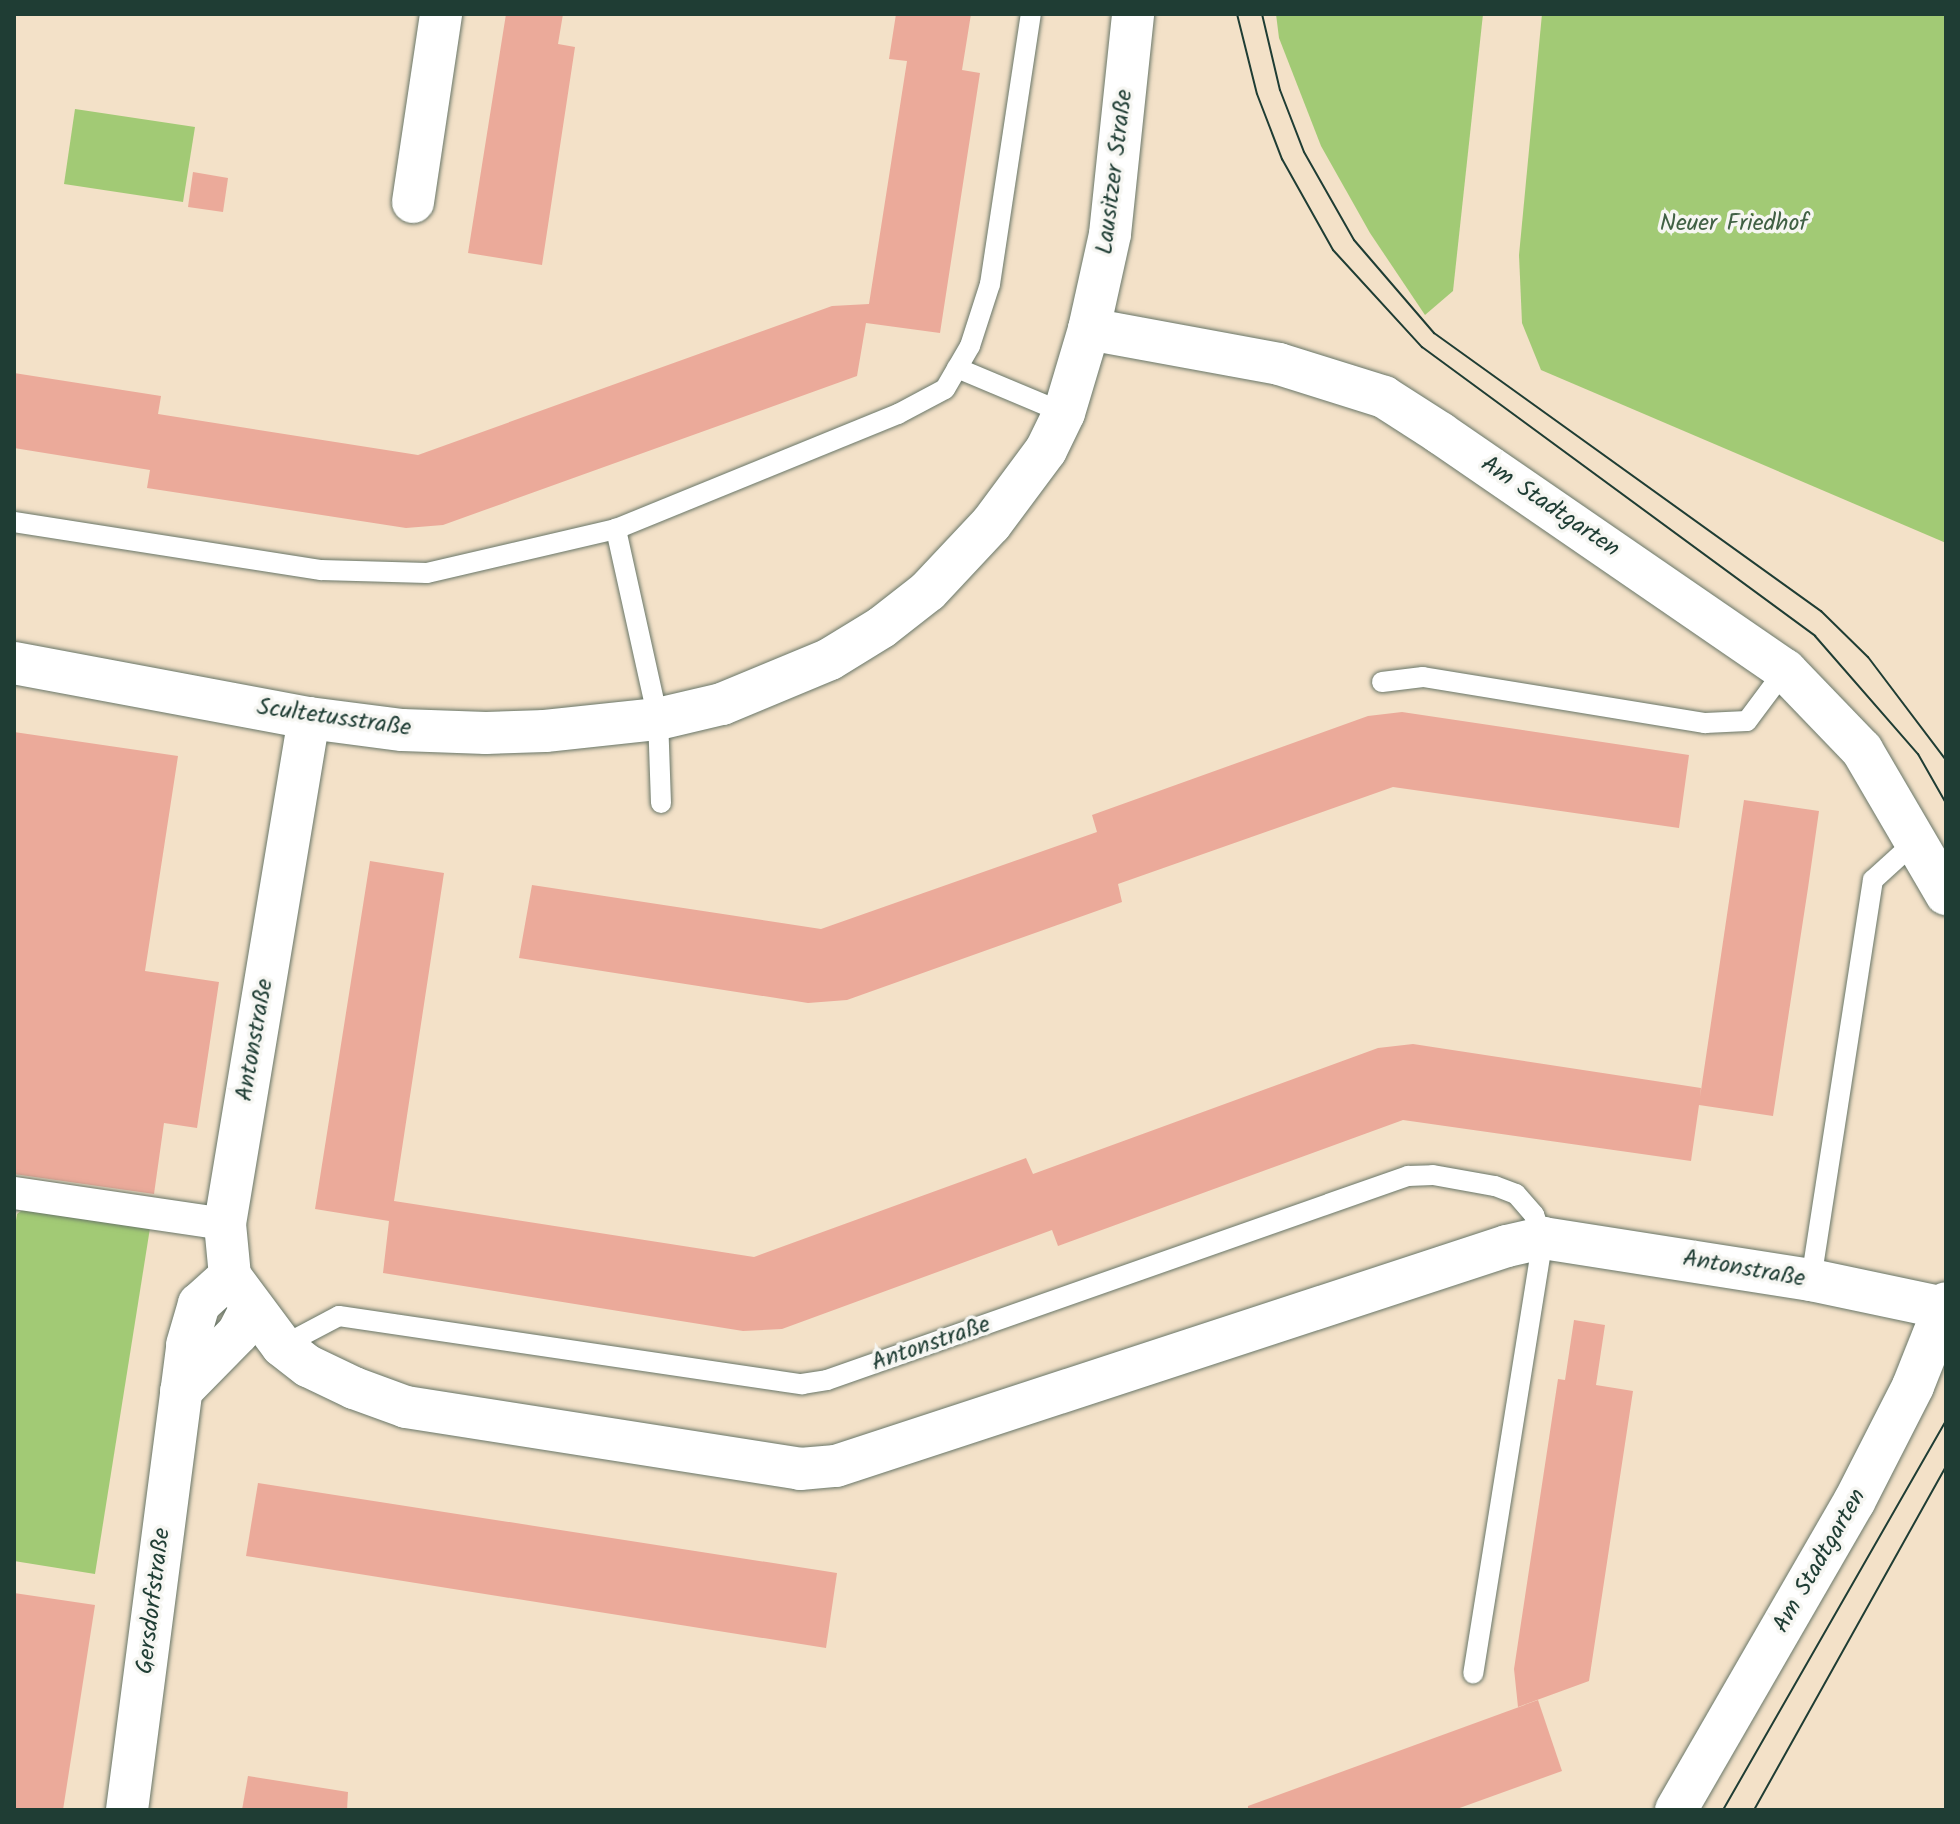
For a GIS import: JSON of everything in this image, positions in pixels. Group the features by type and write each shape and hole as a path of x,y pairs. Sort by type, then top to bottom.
{"street":[{"path":"413,202 441,14"},
{"name":"Lausitzer Straße","path":"1089,329 1110,234 1133,14"},
{"name":"Scultetusstraße","path":"14,663 309,718 402,730 486,733 545,731 658,719 722,704 779,683 830,659 882,627 928,591 991,524 1046,450 1064,413 1089,329"},
{"name":"Am Stadtgarten","path":"1089,329 1279,364 1384,397 1785,670 1862,750 1946,894"},
{"name":"Antonstraße","path":"309,718 225,1224 241,1291 282,1346 308,1366 406,1407 800,1469 836,1466 1507,1246 1543,1238 1811,1280 1945,1306"},
{"path":"14,1193 225,1224"},
{"name":"Gersdorfstraße","path":"127,1810 187,1345 199,1304 241,1291"},
{"name":"Am Stadtgarten","path":"1676,1810 1854,1502 1913,1386 1945,1306"}],"lane":[{"path":"14,522 321,570 427,573 616,529 898,414 945,389 970,346 990,284 1031,14"},
{"path":"957,368 1064,413"},
{"path":"616,529 658,719 661,803"},
{"path":"1382,682 1423,677 1705,723 1747,721 1785,670"},
{"path":"1811,1280 1873,880 1917,840"},
{"name":"Antonstraße","path":"282,1346 339,1316 802,1384 827,1380 1408,1176 1433,1175 1516,1194 1534,1215 1543,1238"},
{"path":"1473,1673 1543,1238"}],"green space":[{"path":"1276,14 1483,14 1453,291 1425,315 1370,233 1321,146 1279,38"},
{"name":"Neuer Friedhof","path":"1542,14 1946,14 1946,543 1541,370 1522,323 1519,255"},
{"path":"75,109 195,127 183,202 64,184"},
{"path":"28,1206 150,1228 95,1574 14,1561 14,1233 17,1214"}],"building":[{"path":"506,14 563,14 558,44 575,47 542,265 468,253"},
{"path":"896,14 971,14 962,70 980,73 940,333 866,323 857,376 443,525 406,528 147,488 150,470 14,448 14,373 161,396 158,414 418,455 832,306 869,304 907,61 889,59"},
{"path":"193,172 228,178 223,212 188,207"},
{"path":"1402,712 1689,755 1679,828 1393,787 1118,884 1122,902 847,1000 808,1003 519,958 532,885 821,929 1097,832 1092,815 1368,716"},
{"path":"14,732 178,756 145,971 219,982 197,1128 164,1123 154,1194 14,1174"},
{"path":"1744,800 1819,811 1808,888 1773,1116 1699,1105 1691,1161 1403,1120 1058,1246 1052,1230 782,1329 743,1331 383,1273 389,1221 315,1209 370,861 444,873 394,1201 754,1257 1026,1158 1033,1174 1378,1048 1413,1044 1701,1088 1700,1097"},
{"path":"1574,1320 1605,1325 1596,1385 1633,1391 1589,1681 1518,1707 1514,1669 1558,1379 1565,1380"},
{"path":"258,1483 837,1573 826,1648 246,1556"},
{"path":"14,1593 95,1605 63,1810 14,1810"},
{"path":"1538,1700 1562,1771 1454,1810 1248,1810 1248,1806"},
{"path":"248,1776 348,1792 347,1810 242,1810"}],"tram line":[{"path":"1237,14 1257,94 1282,159 1333,250 1422,347 1815,636 1918,754 1946,803"},
{"path":"1262,14 1280,90 1304,152 1354,240 1434,333 1821,611 1868,657 1946,760"},
{"path":"1723,1810 1946,1421"},
{"path":"1754,1810 1946,1466"}]}
